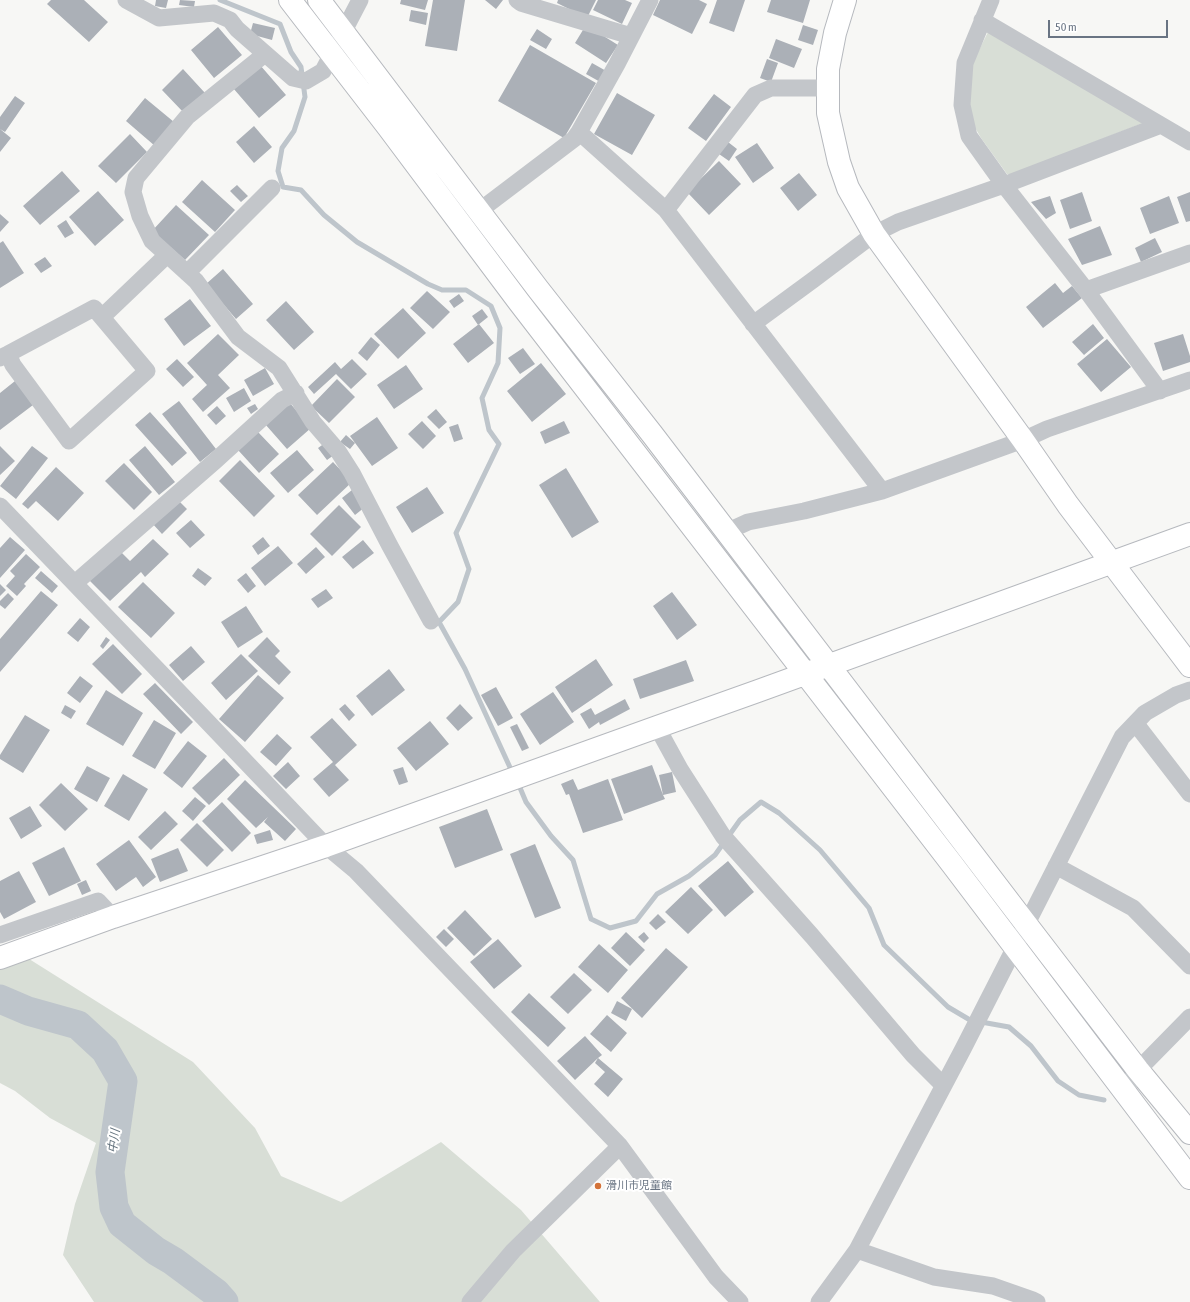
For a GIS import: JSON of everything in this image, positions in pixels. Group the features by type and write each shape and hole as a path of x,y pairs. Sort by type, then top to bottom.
{"street":[{"path":"126,0 158,18 214,13 230,20 237,29 293,78 306,81 323,71 360,0"},
{"path":"290,0 1190,1178"},
{"path":"319,0 538,289 652,434 1138,1070 1190,1133"},
{"path":"517,0 552,13 631,36"},
{"path":"479,211 574,139 650,0"},
{"path":"845,0 828,69 828,113 839,162 848,188 874,234 1023,440 1068,505 1190,666"},
{"path":"992,0 964,63 962,105 969,136 1004,185 1086,290 1160,391"},
{"path":"982,20 1190,142"},
{"path":"265,54 188,118 136,178 133,192 140,216 152,241 196,281 238,337 279,368 313,422 338,451 352,473 390,546 432,620"},
{"path":"666,210 755,95 771,88 828,88"},
{"path":"753,324 874,234 898,222 1004,185 1161,124"},
{"path":"579,132 666,210 882,492"},
{"path":"187,273 272,188"},
{"path":"1086,290 1190,252"},
{"path":"102,317 167,255"},
{"path":"94,308 147,371 69,442 13,365 4,356 94,308"},
{"path":"726,532 748,522 804,511 882,492 1023,440 1047,429 1190,380"},
{"path":"75,583 215,461 282,400 296,393"},
{"path":"0,506 326,846 356,871 620,1146 716,1277 740,1302"},
{"path":"0,958 113,917 326,846 1190,534"},
{"path":"819,1302 857,1250 942,1086 963,1049 1122,737 1145,713 1190,690"},
{"path":"1136,724 1190,794"},
{"path":"657,727 680,769 722,836 806,930 913,1055 942,1086"},
{"path":"1056,866 1133,908 1190,966"},
{"path":"0,935 98,901 113,917"},
{"path":"1124,1091 1138,1070 1190,1017"},
{"path":"470,1302 513,1251 620,1146"},
{"path":"857,1250 934,1276 993,1286 1037,1302"}],"shaded area":[{"path":"988,32 1143,123 1012,174 1007,174 981,138 973,124 968,97 969,75 975,58"},
{"path":"18,952 193,1062 255,1128 281,1176 341,1202 441,1142 521,1210 600,1302 94,1302 63,1255 75,1204 96,1143 50,1118 15,1091 0,1083 0,958"}],"building":[{"path":"51,0 84,0 108,22 89,42 47,4"},
{"path":"156,0 168,0 166,8 155,6"},
{"path":"180,0 195,1 194,7 179,5"},
{"path":"401,0 428,0 425,10 400,4"},
{"path":"433,0 465,0 457,51 425,46"},
{"path":"485,0 503,0 496,9"},
{"path":"558,0 596,0 587,18 557,3"},
{"path":"598,0 625,0 632,3 622,24 593,10"},
{"path":"660,0 699,0 707,4 692,34 653,15"},
{"path":"717,0 745,0 734,32 709,23"},
{"path":"771,0 810,0 803,23 767,12"},
{"path":"411,10 428,13 426,25 409,21"},
{"path":"253,23 275,28 272,40 250,34"},
{"path":"586,25 618,45 606,63 575,43"},
{"path":"803,25 818,30 813,45 798,40"},
{"path":"218,27 242,55 214,78 191,50"},
{"path":"537,29 552,39 546,49 530,40"},
{"path":"776,39 802,49 794,68 769,58"},
{"path":"530,45 596,83 564,138 498,101"},
{"path":"767,59 778,63 771,82 760,78"},
{"path":"592,63 608,72 602,83 586,74"},
{"path":"260,65 286,95 259,118 233,88"},
{"path":"183,69 205,93 184,113 162,90"},
{"path":"617,93 655,115 632,155 594,134"},
{"path":"714,94 731,107 706,141 688,128"},
{"path":"15,96 25,103 5,132 0,129 0,117"},
{"path":"145,98 174,122 155,146 126,121"},
{"path":"254,126 272,147 254,163 236,142"},
{"path":"0,129 11,138 0,152"},
{"path":"130,134 147,152 116,183 98,166"},
{"path":"728,142 737,149 729,161 719,154"},
{"path":"757,143 774,168 753,183 735,157"},
{"path":"719,161 741,184 709,215 687,192"},
{"path":"62,171 80,191 40,225 23,206"},
{"path":"799,173 817,195 798,211 780,188"},
{"path":"202,180 235,210 215,232 182,202"},
{"path":"237,185 248,196 241,202 230,191"},
{"path":"98,191 124,220 95,246 69,217"},
{"path":"1082,192 1092,221 1070,229 1060,200"},
{"path":"1190,192 1190,221 1186,222 1177,197"},
{"path":"1050,196 1056,213 1046,219 1031,202"},
{"path":"1169,196 1179,223 1150,234 1140,208"},
{"path":"176,205 209,235 185,260 152,231"},
{"path":"0,214 9,222 0,232"},
{"path":"66,220 74,233 65,238 57,226"},
{"path":"1100,226 1112,255 1082,265 1068,239"},
{"path":"1155,238 1162,252 1141,262 1135,248"},
{"path":"3,241 24,273 0,288 0,243"},
{"path":"45,257 52,266 41,273 34,264"},
{"path":"223,269 253,304 236,319 206,284"},
{"path":"1055,283 1063,293 1072,286 1082,298 1043,328 1026,307"},
{"path":"427,291 450,312 433,329 410,308"},
{"path":"459,294 464,301 454,308 449,301"},
{"path":"190,299 211,326 184,346 164,319"},
{"path":"286,301 314,332 294,350 266,320"},
{"path":"403,308 426,333 398,359 374,334"},
{"path":"482,309 488,317 478,325 472,316"},
{"path":"479,324 494,343 468,363 453,344"},
{"path":"1093,324 1104,338 1084,355 1072,342"},
{"path":"218,334 239,355 218,375 230,388 203,412 192,399 207,385 187,363"},
{"path":"1183,334 1190,356 1190,362 1163,371 1154,343"},
{"path":"371,337 380,345 367,361 358,353"},
{"path":"1107,339 1131,367 1101,392 1077,364"},
{"path":"523,348 535,364 520,374 508,358"},
{"path":"177,359 194,377 183,387 166,369"},
{"path":"352,359 367,374 351,389 336,374 314,394 308,387 335,362 341,369"},
{"path":"541,363 566,394 532,422 507,391"},
{"path":"406,365 423,389 394,409 377,385"},
{"path":"265,368 274,384 253,396 244,380"},
{"path":"337,379 355,397 329,423 311,406"},
{"path":"15,381 33,405 0,430 0,393"},
{"path":"244,388 251,401 234,412 226,398"},
{"path":"179,401 216,449 200,462 162,414"},
{"path":"290,403 311,428 287,449 265,424"},
{"path":"255,404 258,409 251,414 247,408"},
{"path":"217,406 226,416 216,425 207,415"},
{"path":"436,409 447,422 439,429 427,417"},
{"path":"150,412 187,453 172,466 135,425"},
{"path":"377,417 398,448 372,466 350,436"},
{"path":"422,421 436,436 423,449 408,434"},
{"path":"564,421 570,433 545,444 540,432"},
{"path":"458,424 463,439 454,442 449,427"},
{"path":"258,432 279,454 259,473 238,450"},
{"path":"346,435 355,443 350,449 340,442"},
{"path":"325,443 334,455 327,460 318,448"},
{"path":"0,446 15,461 0,475"},
{"path":"32,446 48,458 16,499 0,486"},
{"path":"145,446 175,482 159,495 129,460"},
{"path":"297,450 314,470 288,493 270,473"},
{"path":"240,460 275,496 254,517 219,481"},
{"path":"333,462 352,482 317,515 298,495"},
{"path":"124,463 152,492 134,510 105,481"},
{"path":"56,467 84,493 58,521 36,501 28,509 22,504"},
{"path":"566,468 599,522 572,538 539,485"},
{"path":"427,487 444,513 412,533 396,507"},
{"path":"352,490 365,507 355,515 342,498"},
{"path":"176,498 187,509 162,534 151,522"},
{"path":"339,505 361,527 332,556 310,534"},
{"path":"191,520 205,535 190,548 176,533"},
{"path":"10,537 25,550 0,578 0,548"},
{"path":"263,537 270,546 258,555 252,546"},
{"path":"153,539 169,554 145,577 141,572 110,601 89,580 120,551 130,561"},
{"path":"363,540 374,553 353,569 342,557"},
{"path":"278,546 293,563 265,586 251,568"},
{"path":"316,547 325,557 306,574 297,564"},
{"path":"26,554 40,567 24,584 26,586 17,596 6,586 15,576 10,571"},
{"path":"198,568 212,578 205,586 192,576"},
{"path":"41,571 58,586 52,593 35,578"},
{"path":"246,573 256,586 248,593 237,580"},
{"path":"143,582 175,613 151,638 118,607"},
{"path":"0,584 6,590 0,596"},
{"path":"326,589 333,598 318,608 311,599"},
{"path":"41,591 58,605 0,672 0,639"},
{"path":"672,592 697,625 677,640 653,606"},
{"path":"8,593 14,599 5,609 0,605 0,601"},
{"path":"246,606 263,632 238,648 221,622"},
{"path":"80,618 90,627 78,642 67,633"},
{"path":"106,637 110,640 103,649 100,646"},
{"path":"267,637 280,651 275,656 291,672 279,685 248,656"},
{"path":"113,644 142,674 122,694 92,664"},
{"path":"191,646 205,662 183,681 169,665"},
{"path":"241,654 258,671 226,700 211,683"},
{"path":"596,659 613,685 572,713 555,687"},
{"path":"686,660 694,681 640,699 633,679"},
{"path":"389,669 405,690 372,716 356,696"},
{"path":"258,675 284,698 245,742 219,719"},
{"path":"80,676 93,686 80,703 67,693"},
{"path":"155,683 193,722 181,734 143,694"},
{"path":"496,687 513,718 498,726 481,695"},
{"path":"106,690 143,713 123,746 86,724"},
{"path":"553,692 574,722 540,745 520,714"},
{"path":"625,699 630,709 600,725 599,722 589,729 580,714 591,708 595,715"},
{"path":"345,704 355,715 349,721 339,709"},
{"path":"460,704 473,718 458,731 446,718"},
{"path":"65,705 76,711 71,719 61,713"},
{"path":"25,715 50,730 23,773 0,759 0,755"},
{"path":"332,718 357,745 335,765 349,780 329,797 313,779 333,762 310,737"},
{"path":"154,720 176,733 155,769 132,756"},
{"path":"430,721 449,744 416,771 397,748"},
{"path":"517,724 529,748 522,751 510,727"},
{"path":"277,734 292,748 276,766 260,752"},
{"path":"188,741 207,756 182,788 163,773"},
{"path":"224,758 240,775 209,805 192,788"},
{"path":"288,762 300,776 286,789 273,776"},
{"path":"652,765 665,799 624,814 611,779"},
{"path":"87,766 110,778 97,802 74,789"},
{"path":"403,767 408,782 399,785 393,770"},
{"path":"672,772 676,792 663,795 659,775"},
{"path":"123,774 148,789 129,821 104,806"},
{"path":"573,779 578,790 608,779 623,820 583,833 569,794 566,795 561,784"},
{"path":"245,780 296,829 285,841 264,822 268,817 256,828 227,799"},
{"path":"61,783 88,809 65,831 39,805"},
{"path":"195,797 206,806 193,821 182,811"},
{"path":"222,802 251,833 232,852 202,821"},
{"path":"30,806 42,826 21,839 9,818"},
{"path":"487,809 503,850 455,868 439,827"},
{"path":"165,811 178,824 151,850 138,837"},
{"path":"197,823 224,850 207,867 180,840"},
{"path":"270,830 273,840 257,844 254,835"},
{"path":"129,840 156,877 143,887 136,877 116,891 96,864"},
{"path":"535,844 561,908 535,918 510,854"},
{"path":"64,847 81,881 49,896 32,863"},
{"path":"178,848 188,871 160,882 151,859"},
{"path":"728,861 754,892 725,917 698,886"},
{"path":"19,871 36,902 4,919 0,912 0,881"},
{"path":"86,880 91,891 82,895 77,884"},
{"path":"691,887 713,910 688,934 665,912"},
{"path":"465,910 492,939 474,956 447,928"},
{"path":"658,914 666,922 656,930 649,923"},
{"path":"444,929 454,939 446,947 436,937"},
{"path":"626,932 645,950 630,966 611,948"},
{"path":"644,932 649,938 644,943 638,937"},
{"path":"498,939 522,966 494,989 470,962"},
{"path":"599,944 628,970 608,993 578,967"},
{"path":"666,948 688,967 642,1018 621,998"},
{"path":"574,973 592,990 568,1014 550,997"},
{"path":"529,993 566,1028 548,1047 511,1012"},
{"path":"617,1001 632,1009 626,1021 611,1013"},
{"path":"607,1015 627,1033 611,1052 590,1034"},
{"path":"585,1036 602,1055 575,1080 557,1061"},
{"path":"598,1058 623,1079 608,1097 594,1084 605,1072 595,1063"}],"waterway":[{"path":"220,0 280,24 291,52 301,67 305,97 294,131 282,148 278,171 283,187 301,190 324,215 357,242 428,284 442,290 466,290 491,306 500,328 498,363 482,398 489,430 499,444 456,533 469,569 458,602 439,622 465,669 513,774"},
{"path":"518,783 526,802 551,836 573,860 591,919 610,928 636,921 657,894 689,876 715,855 740,820 761,802 779,813 820,850 869,908 884,945 948,1007 970,1020 1009,1027 1031,1046 1058,1081 1079,1095 1104,1100"},
{"name":"中川","path":"0,999 28,1011 78,1025 105,1050 123,1081 110,1172 114,1207 122,1224 156,1251 173,1261 216,1293 224,1302"}],"place":[{"name":"滑川市児童館","path":"598,1186"}]}
